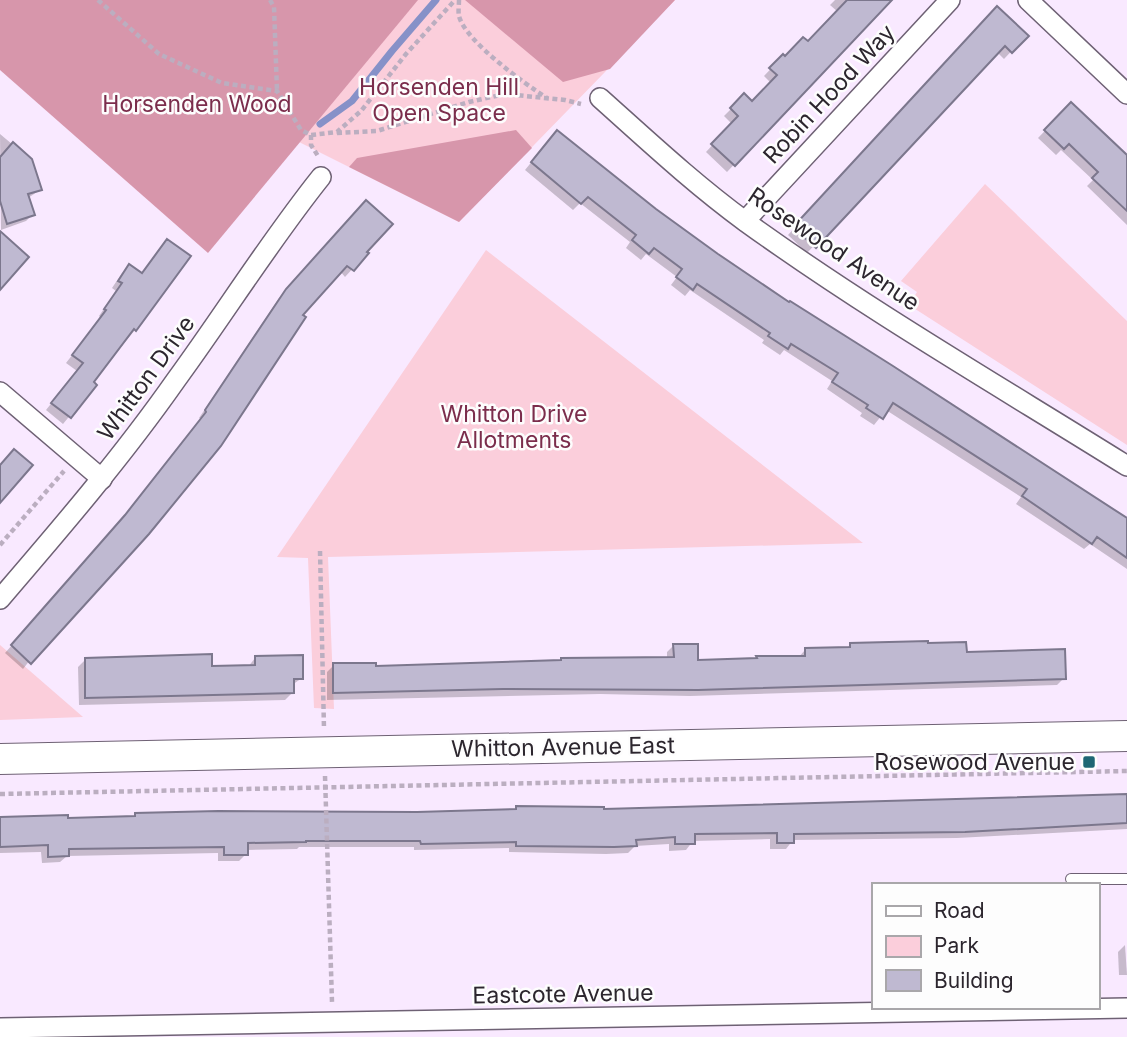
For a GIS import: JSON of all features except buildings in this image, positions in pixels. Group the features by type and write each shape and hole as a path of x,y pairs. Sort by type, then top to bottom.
{"main road":[{"name":"Whitton Avenue East","path":"0,759 1127,736"}],"street":[{"name":"Robin Hood Way","path":"745,221 950,0"},
{"path":"1028,0 1127,94"},
{"name":"Rosewood Avenue","path":"600,98 697,184 745,221 918,335 1127,466"},
{"name":"Whitton Drive","path":"0,599 102,479 175,382 296,208 321,177"},
{"path":"0,392 102,479"},
{"name":"Eastcote Avenue","path":"1099,1008 1127,1008"},
{"name":"Eastcote Avenue","path":"0,1028 1070,1009"}],"lane":[{"path":"1071,879 1127,878"}],"path":[{"path":"98,0 159,54 222,83 276,91"},
{"path":"270,0 274,6 276,91 302,130 311,135 377,131 469,102 505,94 591,106 600,98"},
{"path":"274,6 281,0"},
{"path":"457,0 458,15 465,28 521,81 548,98"},
{"path":"337,132 361,111 406,54 457,0"},
{"path":"311,135 311,145 316,155"},
{"path":"0,545 76,457"},
{"path":"320,551 332,1022"},
{"path":"0,794 1127,771"}],"green space":[{"name":"Horsenden Hill Open Space","path":"0,0 675,0 459,222 295,140"},
{"name":"Horsenden Wood","path":"0,0 418,0 208,253 0,70"},
{"path":"465,0 675,0 610,69 563,82"},
{"path":"516,130 532,148 459,222 349,167 357,158"},
{"path":"985,184 1127,321 1127,445 909,305 917,292 901,281"},
{"name":"Whitton Drive Allotments","path":"486,250 863,543 328,557 334,709 314,708 308,558 277,557"},
{"path":"0,645 83,717 0,720"}],"waterway":[{"path":"320,124 352,101 436,0"}],"place":[{"name":"Rosewood Avenue","path":"1089,762"}]}
